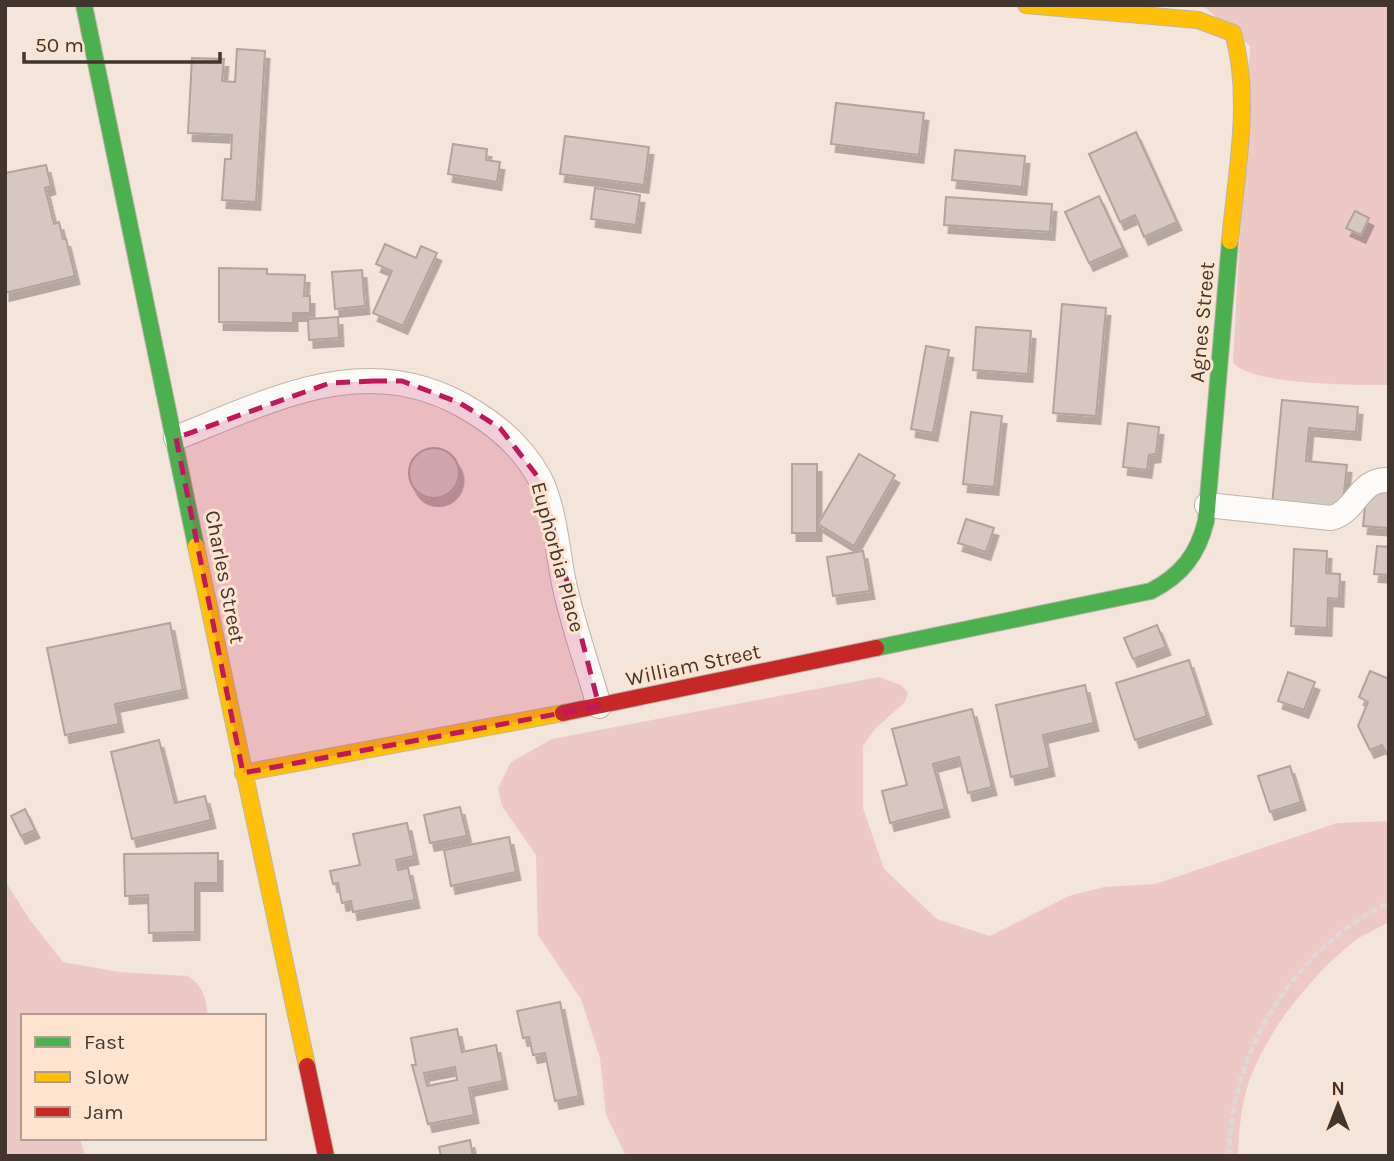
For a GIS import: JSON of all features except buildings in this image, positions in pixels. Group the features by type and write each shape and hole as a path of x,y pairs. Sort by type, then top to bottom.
{"street":[{"name":"Charles Street","path":"84,5 176,438 243,773 326,1156"},
{"name":"Agnes Street","path":"1026,5 1198,20 1233,33 1241,61 1239,135 1208,505 1202,540 1194,557 1182,572 1151,591"},
{"name":"Euphorbia Place","path":"176,438 251,408 330,383 373,381 402,381 460,403 500,428 519,447 541,481 553,523 565,590 599,706"},
{"path":"1208,505 1331,518 1349,510 1366,486 1389,480"},
{"name":"William Street","path":"243,773 599,706 1151,591"}],"path":[{"path":"1229,1156 1230,1120 1239,1082 1254,1044 1271,1013 1302,970 1332,938 1389,903"}],"highlighted area":[{"path":"373,381 402,381 460,403 500,428 541,481 599,706 243,773 176,438 330,383"}],"shaded area":[{"path":"1202,5 1389,5 1389,385 1330,384 1281,379 1242,370 1233,362 1250,46"},
{"path":"879,677 901,685 908,692 905,702 875,729 863,746 863,808 884,869 937,919 990,936 1069,896 1104,887 1155,884 1337,823 1389,821 1389,922 1357,940 1332,960 1304,990 1279,1023 1251,1076 1241,1116 1238,1156 626,1156 606,1115 600,1058 581,999 538,935 536,855 502,806 498,788 511,762 552,739"},
{"path":"5,881 30,920 63,962 119,972 187,976 200,988 208,1014 21,1014 21,1140 81,1140 85,1156 5,1156"}],"traffic: fast":[{"path":"84,5 196,546"},
{"path":"876,648 1151,591 1180,571 1198,544 1206,521 1230,241"}],"traffic: slow":[{"path":"1026,5 1198,20 1233,33 1239,58 1242,110 1230,241"},
{"path":"196,546 307,1066"},
{"path":"243,773 563,713"}],"traffic: jam":[{"path":"563,713 876,648"},
{"path":"307,1066 326,1156"}]}
